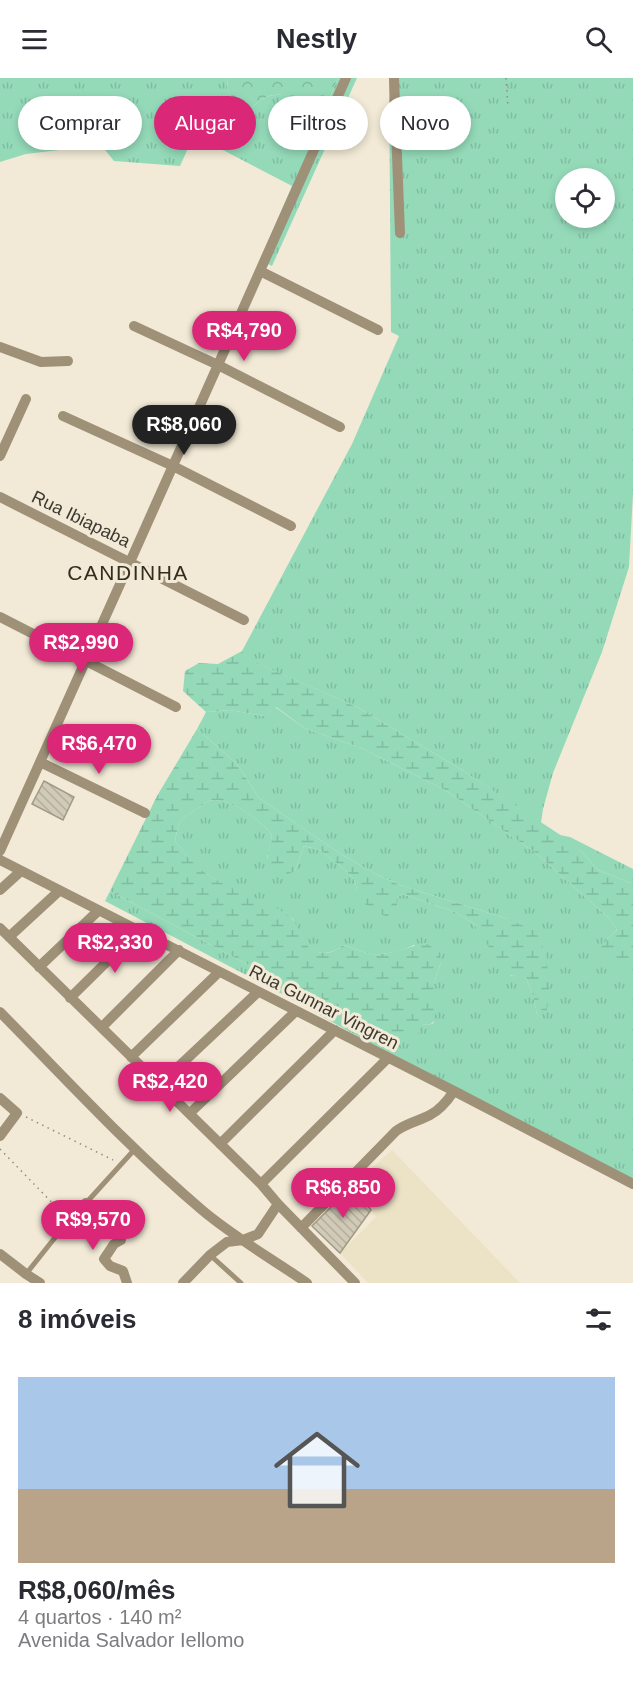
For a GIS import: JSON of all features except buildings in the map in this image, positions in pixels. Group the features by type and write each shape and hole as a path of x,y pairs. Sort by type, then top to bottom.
{"street":[{"path":"0,850 346,78"},
{"path":"394,78 400,233"},
{"path":"260,271 378,330"},
{"path":"134,326 340,426"},
{"path":"0,347 41,362 68,361"},
{"path":"0,456 26,399"},
{"path":"63,416 173,466 291,526"},
{"name":"Rua Ibiapaba","path":"0,497 244,620"},
{"path":"0,617 176,707"},
{"path":"40,762 145,813"},
{"name":"Rua Gunnar Vingren","path":"0,860 633,1184"},
{"path":"0,890 21,871"},
{"path":"9,938 59,891"},
{"path":"39,967 98,911"},
{"path":"0,928 261,1184 354,1283"},
{"path":"70,998 139,930"},
{"path":"102,1027 179,950"},
{"path":"131,1057 219,972"},
{"path":"160,1084 258,992"},
{"path":"190,1113 296,1011"},
{"path":"0,1012 68,1083 203,1211 307,1283"},
{"path":"220,1144 335,1030"},
{"path":"261,1184 388,1058"},
{"path":"301,1228 396,1131 410,1122 431,1115 454,1091"},
{"path":"0,1098 17,1113 0,1136"},
{"path":"86,1203 121,1240 114,1244 104,1259 110,1266 123,1271 128,1283"},
{"path":"183,1283 210,1255 227,1242 243,1240 258,1234 278,1204"},
{"path":"0,1255 40,1283"}],"lane":[{"path":"26,1274 69,1220 136,1148"},
{"path":"210,1255 241,1283"}],"path":[{"path":"506,78 507,107"},
{"path":"17,1113 110,1158 121,1166"},
{"path":"0,1149 69,1220"}],"shaded area":[{"path":"392,1150 520,1283 368,1283 340,1253 376,1217 353,1185"}],"green space":[{"path":"0,78 228,78 227,90 232,96 154,96 154,150 187,150 180,166 114,161 105,150 142,150 142,96 18,96 18,150 59,150 26,154 0,162"},
{"path":"228,78 338,78 330,96 276,95 268,96 256,104 256,96 231,96 227,90"},
{"path":"338,78 357,78 349,96 330,96"},
{"path":"389,78 633,78 633,494 629,567 602,652 553,773 541,823 462,770 357,707 247,659 242,651 352,444 399,336 391,332 390,150 471,150 471,96 389,96"},
{"path":"267,97 268,150 324,150 272,266 260,260 292,186 223,150 256,150 256,104"},
{"path":"242,651 248,659 357,707 462,770 568,840 598,870 633,884 633,961 611,963 601,958 599,949 617,930 610,919 537,854 445,790 359,747 306,729 276,707 263,716 230,710 206,712 183,691 185,671 199,663 218,664"},
{"path":"275,707 306,729 359,747 445,790 537,854 610,919 617,930 607,939 630,961 633,961 633,1179 446,1086 284,995 105,901 110,891 273,978 294,984 405,1033 422,1025 432,1024 434,1022 434,983 441,962 414,945 384,954 366,953 343,945 328,953 313,950 303,942 293,919 226,886 205,873 193,862 175,841 181,821 209,801 225,802 244,810 272,835 267,858 295,871 304,846 320,850 354,879 357,890 397,907 398,897 402,894 455,912 473,923 511,976 519,975 526,978 537,1014 541,1017 508,919 400,885 339,853 259,798 237,764 197,729 206,712 230,710 263,716"},
{"path":"197,729 237,764 259,798 339,853 400,885 508,919 533,930 545,953 550,982 547,1010 540,1017 537,1014 526,978 507,974 473,923 455,912 402,894 398,897 397,907 388,918 365,904 354,879 346,871 320,850 304,846 295,871 284,876 272,876 267,861 272,835 243,810 225,802 209,801 181,821 175,841 192,862 214,879 269,904 290,917 306,945 318,952 331,952 343,945 366,953 381,954 425,943 437,950 441,962 434,983 435,1020 431,1024 422,1025 417,1036 405,1033 402,1038 390,1040 294,984 273,978 110,891 157,796"},
{"path":"560,835 570,837 633,869 633,884 598,870 581,851"}],"district":[{"name":"CANDINHA","path":"128,573"}]}
